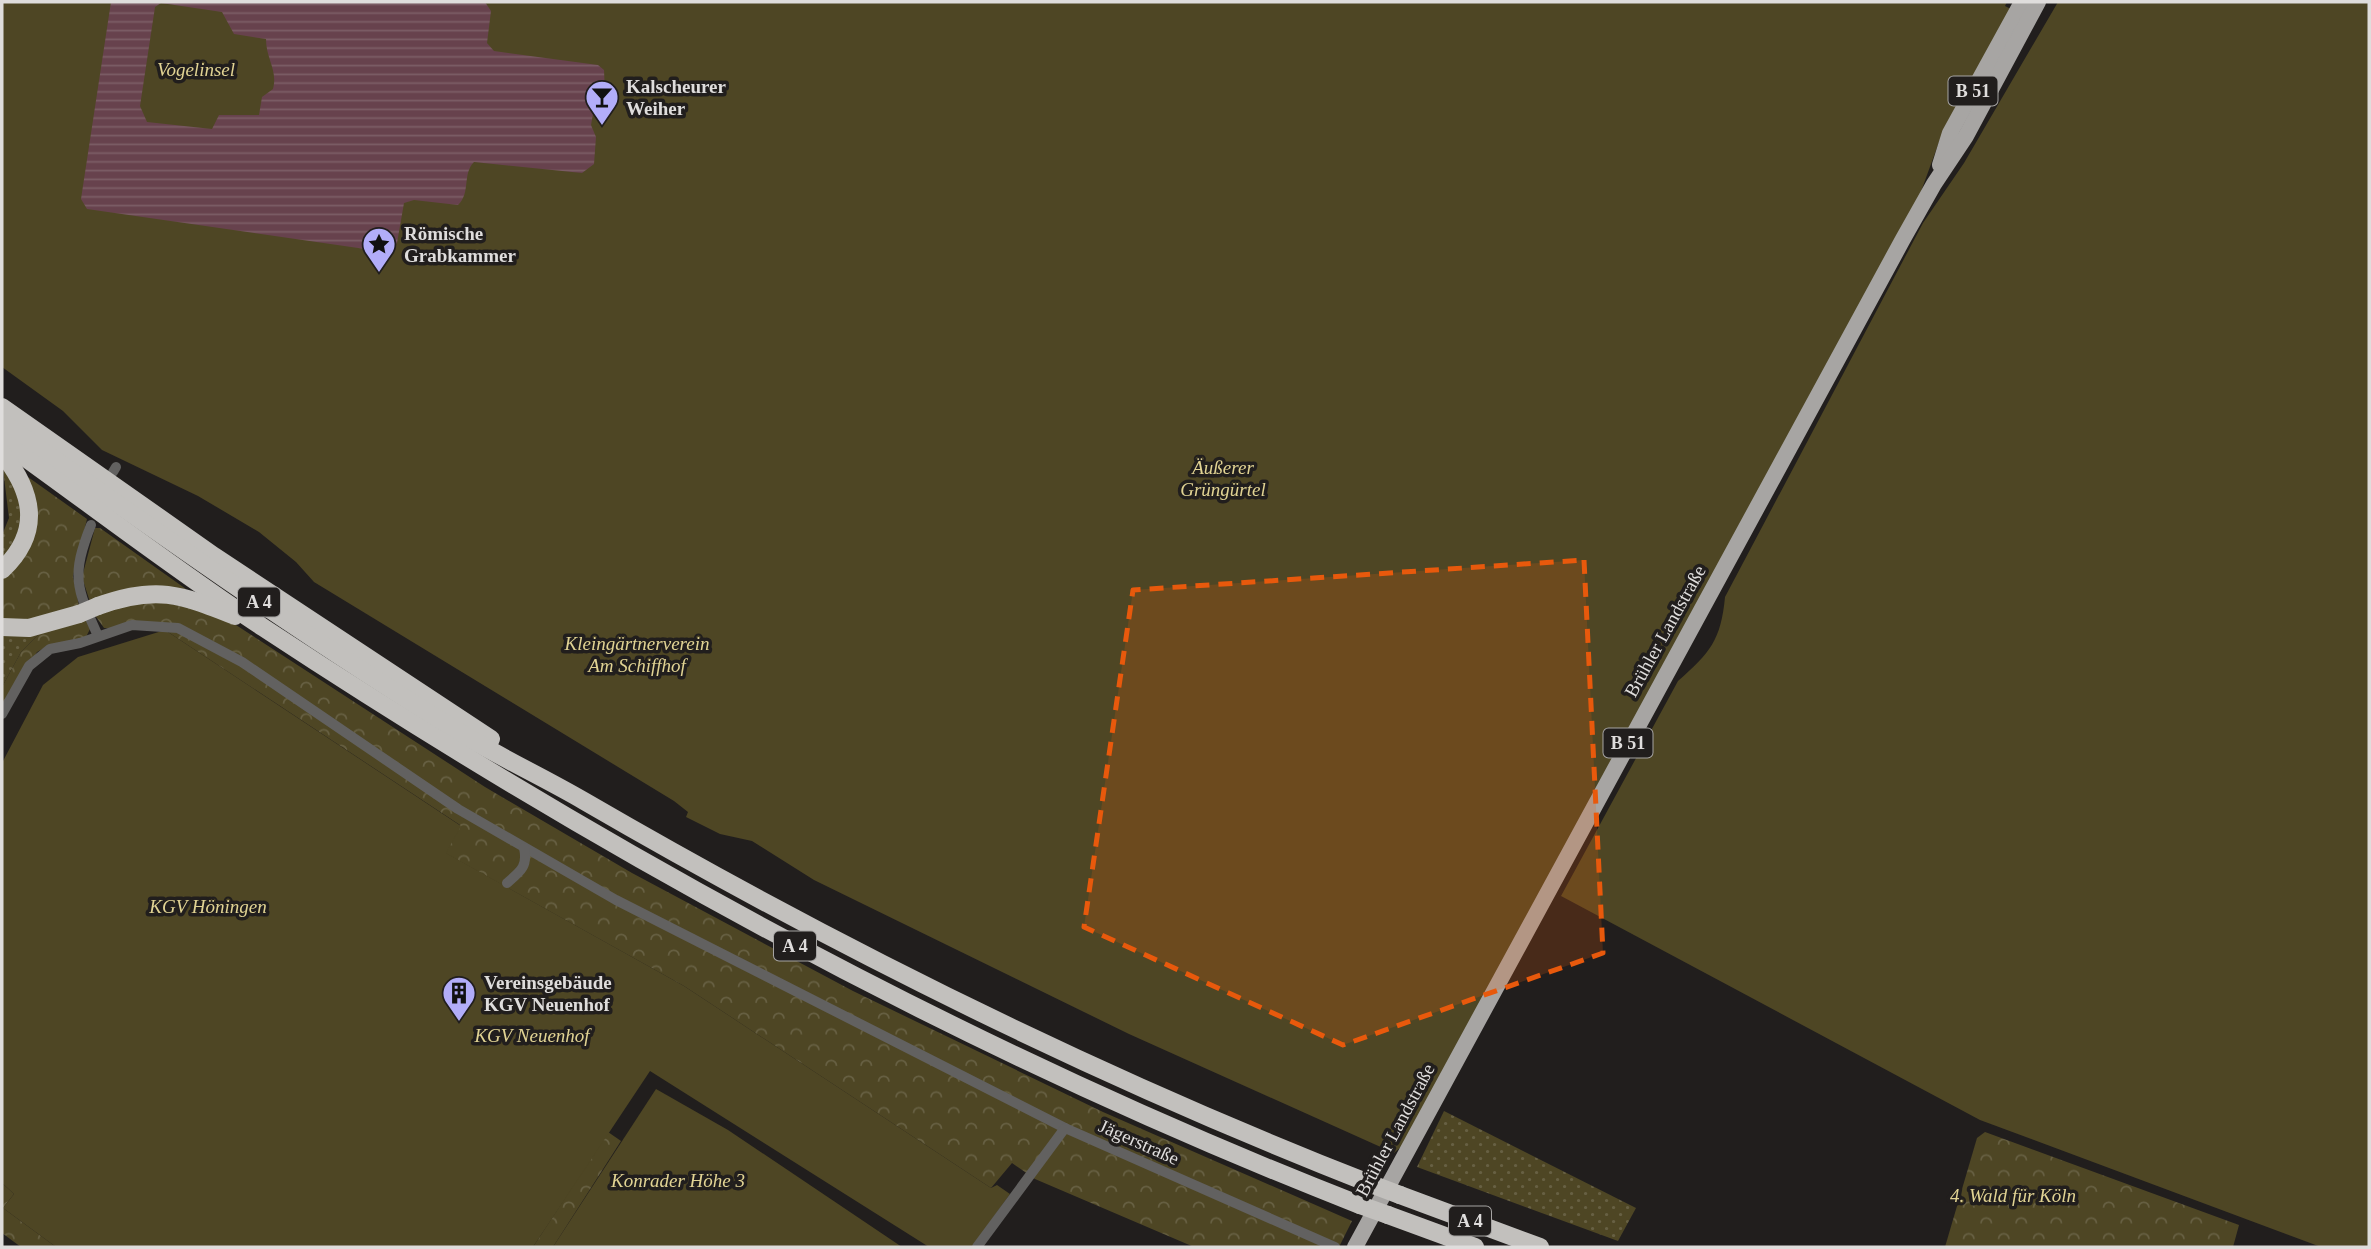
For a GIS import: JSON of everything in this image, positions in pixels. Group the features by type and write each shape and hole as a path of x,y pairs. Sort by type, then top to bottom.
{"highway":[{"name":"A 4","path":"2,407 214,556 470,724 526,768"},
{"name":"A 4","path":"2,422 276,614 463,734 754,898 964,1006 1213,1119 1371,1184 1540,1247"},
{"name":"A 4","path":"2,441 261,626 496,776 604,840 857,980 1102,1099 1360,1205 1475,1247"},
{"path":"2,453 21,478 30,505 23,543 2,570"},
{"path":"2,627 29,628 79,614 129,595 159,593 194,600 261,626"}],"main road":[{"name":"Brühler Landstraße","path":"1934,184 1950,133 2022,2"},
{"name":"Brühler Landstraße","path":"1355,1247 1934,184 1966,136 2038,2"}],"street":[{"path":"92,525 79,555 77,583 98,636"},
{"name":"Jägerstraße","path":"2,714 37,657 50,649 132,625 178,628 242,662 458,808 628,906 1065,1128 1335,1247"},
{"path":"507,883 522,870 527,860 524,848"},
{"path":"977,1247 1065,1128"}],"highlighted area":[{"path":"1584,560 1603,953 1343,1045 1084,927 1133,590"}],"green space":[{"name":"Äußerer Grüngürtel","path":"2,2 2007,2 2005,6 2011,9 1939,142 1919,197 1402,1146 1394,1153 1129,1034 814,880 752,841 720,834 686,817 688,812 674,801 314,582 296,562 259,532 198,496 102,450 63,411 2,367"},
{"path":"2058,2 2369,2 2369,1247 2321,1247 1980,1120 1561,896 1678,681 1712,645 1720,624 1725,597 1923,223 1964,163"},
{"path":"2,461 19,484 23,528 2,562 2,535 9,518"},
{"path":"28,477 87,519 73,576 79,606 36,620 2,621 2,578 34,495"},
{"path":"95,528 100,528 186,589 168,587 90,602 82,577"},
{"path":"148,599 219,614 485,787 632,873 853,991 1103,1112 1352,1221 1339,1247 1194,1247 1035,1179 1012,1163 991,1188 684,986 445,853 460,825 165,630 104,628 94,614"},
{"path":"86,619 90,629 86,637 46,647 37,652 2,711 2,687 21,652 40,633"},
{"name":"KGV Höningen","path":"165,630 461,826 446,853 684,986 991,1188 997,1185 1010,1194 972,1247 929,1247 650,1071 533,1247 56,1247 3,1208 14,1194 2,1183 2,763 43,685 78,657"},
{"path":"2,632 40,633 21,652 2,687"},
{"name":"Konrader Höhe 3","path":"656,1089 728,1130 902,1247 553,1247"},
{"path":"1444,1111 1636,1208 1618,1241 1417,1167"},
{"path":"608,1132 621,1141 553,1247 533,1247"},
{"name":"4. Wald für Köln","path":"1985,1132 2239,1225 2233,1247 1945,1247 1977,1138"},
{"path":"2,1183 14,1194 3,1208 56,1247 21,1247 2,1233"}],"shaded area":[{"name":"Kalscheurer Weiher","path":"111,2 485,2 491,11 487,43 494,51 598,65 604,70 605,93 593,114 591,125 596,137 594,164 582,173 474,162 468,172 464,195 458,205 414,200 404,203 397,243 386,252 87,209 81,199","holes":["161,3 222,12 234,34 266,39 274,82 273,89 262,97 259,115 219,115 212,129 147,122 140,106 155,7"]}],"place":[{"name":"Kalscheurer Weiher","path":"602,127"},
{"name":"Römische Grabkammer","path":"379,274"},
{"name":"Vereinsgebäude KGV Neuenhof","path":"459,1023"}],"park label":[{"name":"Vogelinsel","path":"196,69"},
{"name":"Kleingärtnerverein Am Schiffhof","path":"637,654"},
{"name":"KGV Neuenhof","path":"532,1035"}]}
